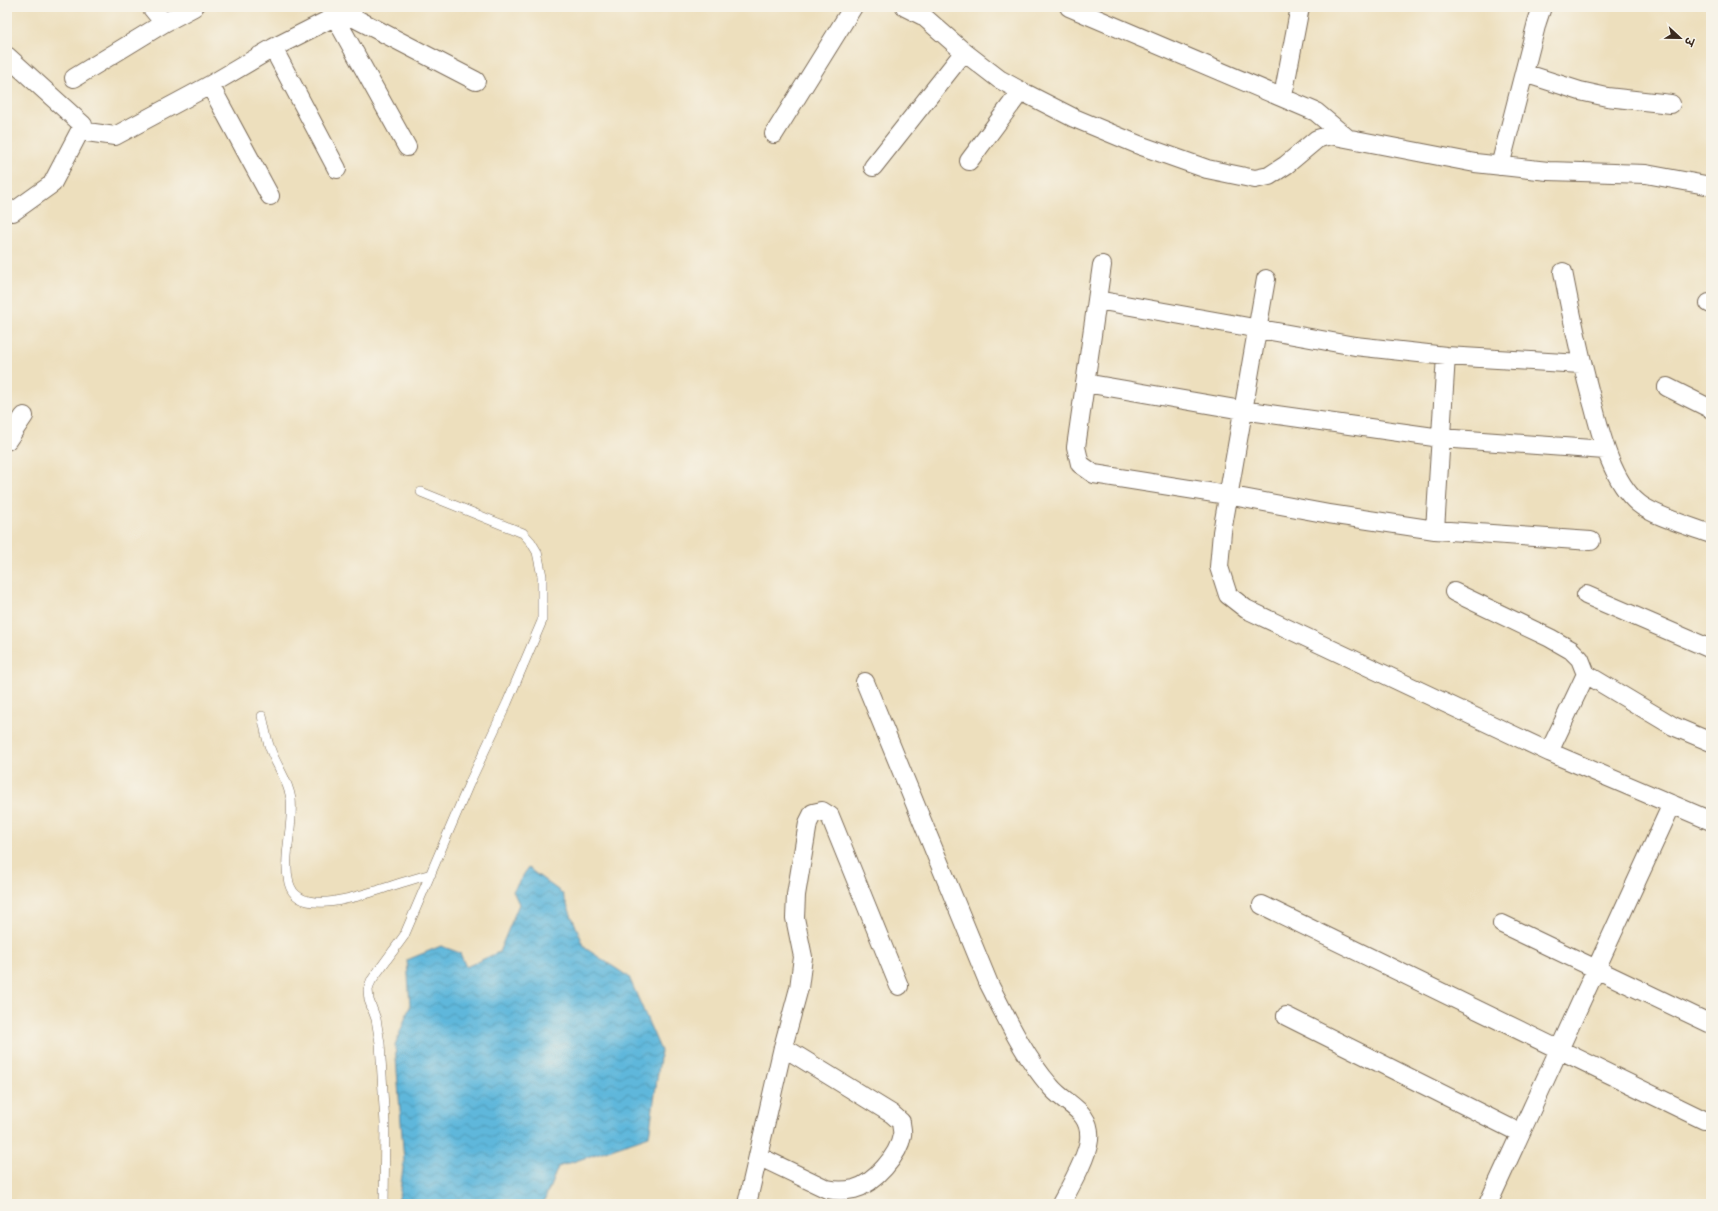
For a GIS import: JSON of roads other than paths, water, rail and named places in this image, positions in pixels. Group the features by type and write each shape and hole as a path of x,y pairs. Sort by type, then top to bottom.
{"street":[{"path":"152,7 164,23"},
{"path":"74,78 164,23 194,7"},
{"path":"774,134 853,7"},
{"path":"905,7 923,16 964,52 999,79 1021,91 1074,118 1139,145 1207,169 1255,179 1269,176 1317,140 1330,135 1476,163 1548,171 1646,174 1711,186"},
{"path":"1069,7 1209,67 1283,96 1316,112 1346,138"},
{"path":"1283,96 1300,7"},
{"path":"1500,166 1542,7"},
{"path":"80,131 115,136 210,86 273,48 341,11"},
{"path":"341,11 476,81"},
{"path":"341,11 408,147"},
{"path":"273,48 337,169"},
{"path":"873,167 964,52"},
{"path":"7,56 83,125 52,184 13,212 7,209"},
{"path":"1524,73 1580,91 1607,97 1671,104"},
{"path":"210,86 270,196"},
{"path":"969,161 1021,91"},
{"path":"1102,265 1076,448 1080,464 1094,474 1227,495 1329,514 1435,530 1591,541"},
{"path":"1564,272 1581,364 1605,450 1625,487 1639,504 1662,516 1711,534"},
{"path":"1266,279 1227,495 1222,532 1219,567 1228,595 1246,609 1549,752 1711,821"},
{"path":"1097,300 1355,346 1446,356 1581,364"},
{"path":"1435,530 1446,356"},
{"path":"1085,383 1242,410 1441,438 1605,450"},
{"path":"1667,387 1711,409"},
{"path":"7,441 24,416"},
{"path":"1454,592 1550,638 1571,650 1580,659 1586,674 1673,726 1711,742"},
{"path":"1586,595 1711,649"},
{"path":"1549,752 1586,674"},
{"path":"865,682 989,984 1033,1064 1054,1091 1083,1114 1089,1139 1086,1152 1061,1204"},
{"path":"1488,1204 1672,804"},
{"path":"747,1204 783,1047 799,988 803,956 795,918 796,895 808,823 813,813 822,811 830,816 899,986"},
{"path":"1262,905 1704,1120"},
{"path":"1502,924 1597,968 1711,1024"},
{"path":"1286,1016 1520,1133"},
{"path":"758,1156 827,1189 838,1191 855,1189 871,1180 889,1162 902,1134 901,1122 892,1114 783,1047"}],"lane":[{"path":"384,1204 385,1124 380,1043 376,1019 368,990 371,981 404,936 432,874 468,784 507,703 542,622 542,576 537,552 523,533 421,492"},
{"path":"262,716 270,748 286,779 291,799 287,866 289,883 292,891 302,900 316,902 340,901 432,874"}],"water":[{"path":"528,868 562,893 585,948 629,977 661,1051 649,1136 558,1167 543,1204 398,1204 404,1161 395,1045 410,1006 407,960 441,946 460,953 466,967 499,952 519,904 513,891"}]}
